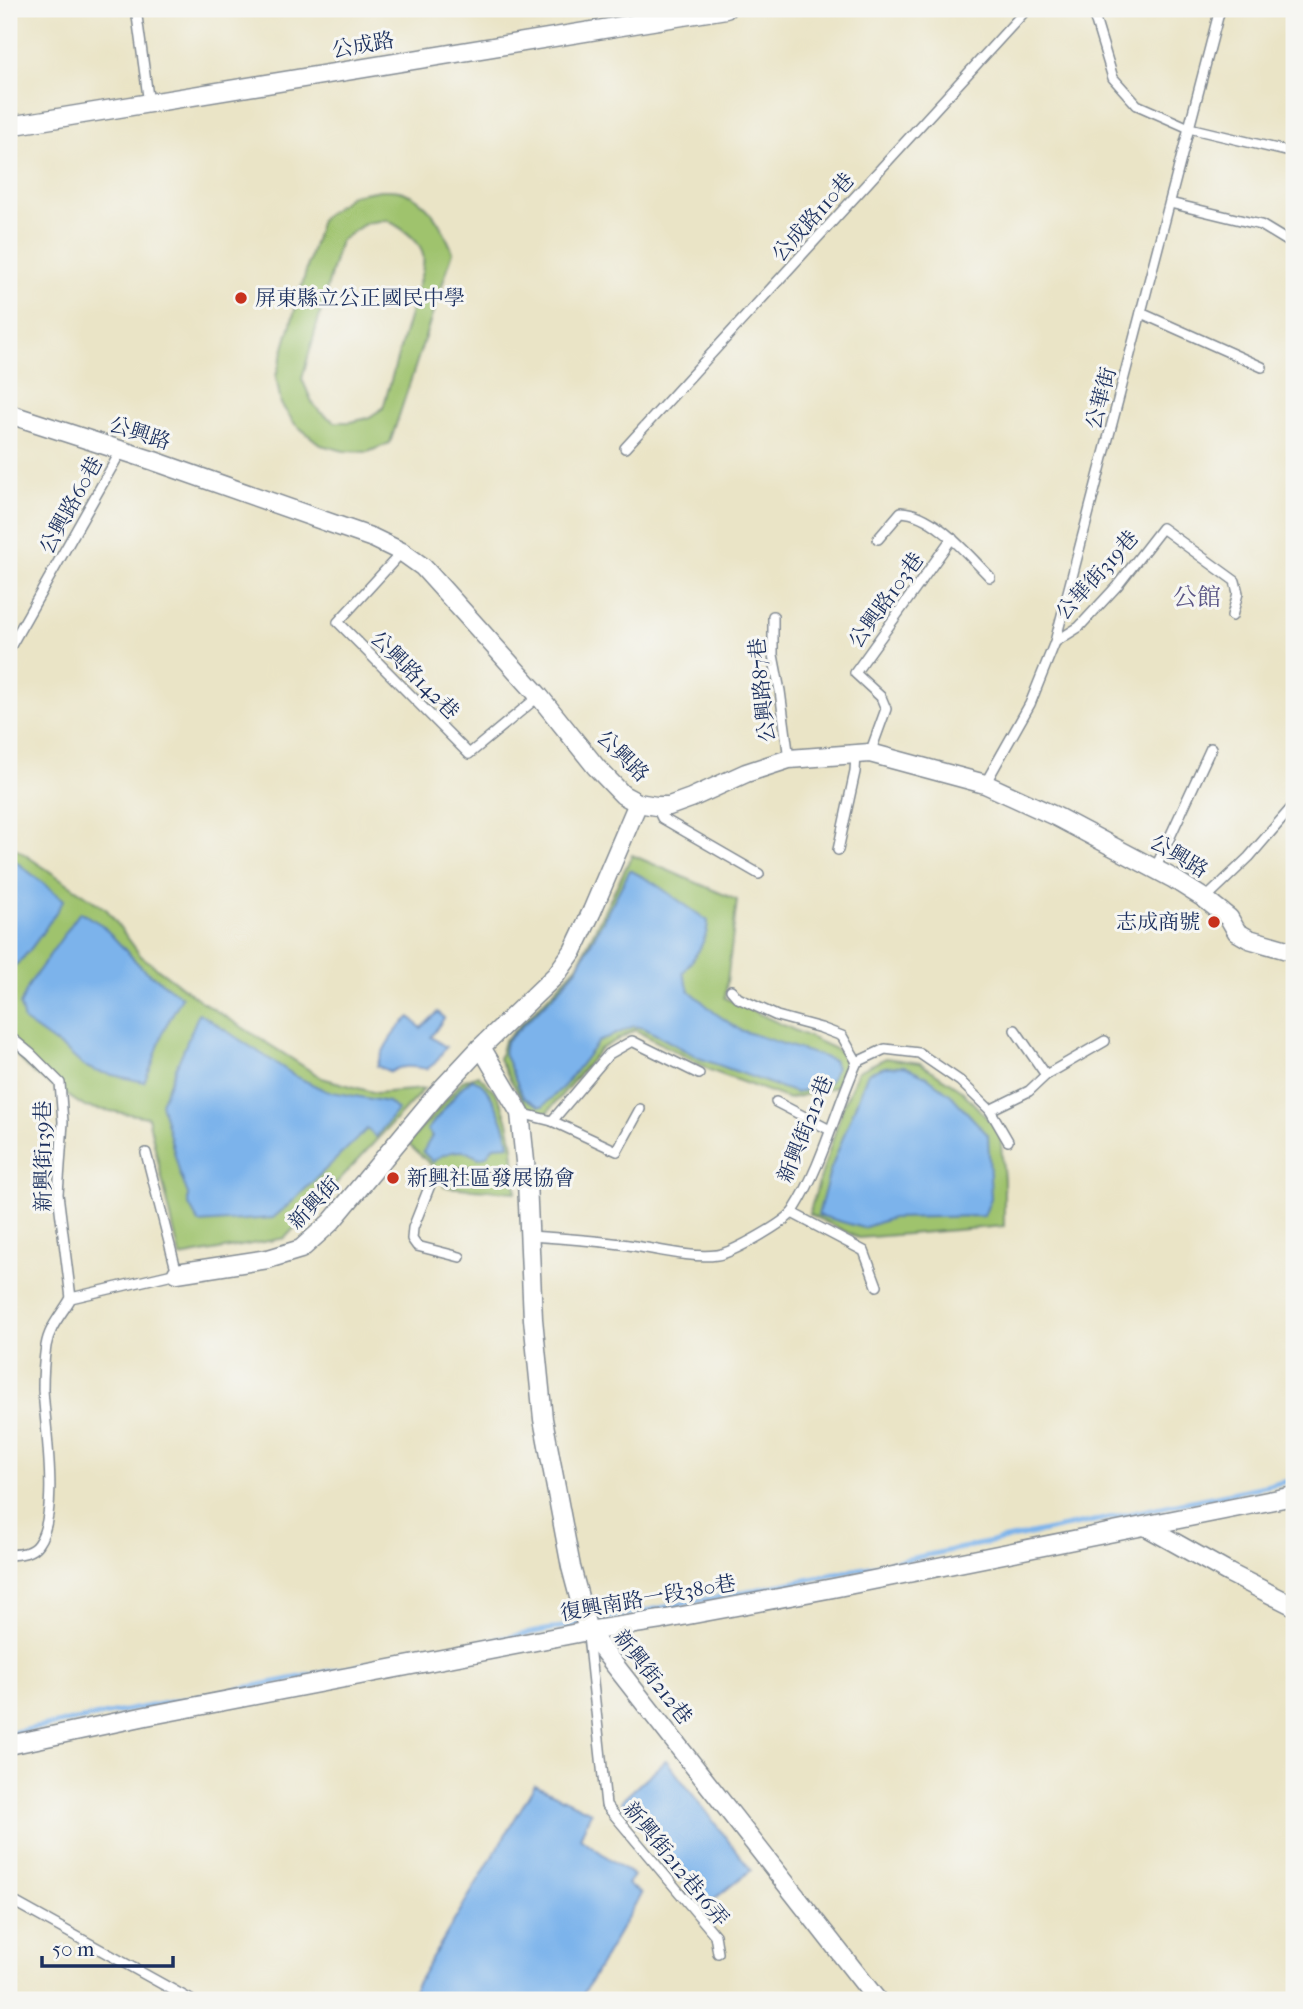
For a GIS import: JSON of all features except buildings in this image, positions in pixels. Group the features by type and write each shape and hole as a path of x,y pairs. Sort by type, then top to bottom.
{"street":[{"name":"公成路","path":"9,126 726,9"},
{"name":"公興路","path":"9,414 373,538 402,552 423,567 539,696 596,767 623,794 647,805 669,806 746,773 789,759 863,753 985,784 1057,817 1156,867 1205,899 1229,918 1237,932 1249,939 1294,951"},
{"name":"新興街","path":"177,1273 268,1259 301,1249 331,1222 439,1092 481,1047 556,975 573,951 647,805"},
{"name":"新興街212巷","path":"481,1047 520,1114 527,1181 533,1319 543,1419 571,1567 588,1631 877,2000"},
{"name":"復興南路一段380巷","path":"9,1745 146,1716 588,1631 675,1618 1294,1496"},
{"path":"1145,1526 1294,1606"}],"lane":[{"path":"136,9 149,104"},
{"name":"公成路110巷","path":"625,448 1027,9"},
{"path":"1093,9 1113,78 1137,105 1189,128 1294,153"},
{"name":"公華街","path":"985,784 1030,704 1055,642 1220,9"},
{"path":"1170,203 1261,225 1294,245"},
{"path":"1141,313 1262,367"},
{"name":"公興路60巷","path":"9,649 121,451"},
{"path":"878,539 901,512 911,512 952,538 990,577"},
{"name":"公華街319巷","path":"1055,642 1079,627 1162,528 1235,582 1238,593 1232,616"},
{"name":"公興路103巷","path":"863,753 886,709 881,697 855,673 952,538"},
{"name":"公興路142巷","path":"402,552 338,622 468,754 539,696"},
{"name":"公興路87巷","path":"773,616 773,655 789,759"},
{"path":"1156,867 1211,748"},
{"path":"838,849 855,772 863,753"},
{"path":"647,805 662,818 759,874"},
{"path":"1205,899 1248,857 1294,805"},
{"path":"731,990 738,998 777,1016 842,1036 857,1062"},
{"path":"1015,1030 1046,1075"},
{"name":"新興街139巷","path":"9,1036 32,1054 60,1083 63,1122 58,1194 71,1298"},
{"path":"552,1121 609,1054 632,1041 699,1074"},
{"path":"990,1110 1029,1091 1046,1075 1104,1041"},
{"name":"新興街212巷","path":"530,1236 620,1244 698,1255 719,1255 755,1238 792,1213 812,1178 857,1062 885,1049 919,1053 960,1081 990,1110 1008,1141"},
{"path":"776,1102 830,1130"},
{"path":"520,1114 552,1121 617,1151 639,1109"},
{"path":"146,1153 177,1273"},
{"path":"460,1257 417,1246 412,1239 413,1228 432,1180 466,1174 527,1181"},
{"path":"792,1213 864,1251 877,1286"},
{"name":"新興街","path":"71,1298 177,1273"},
{"path":"9,1555 25,1554 37,1546 44,1532 50,1489 43,1385 47,1344 54,1324 71,1298"},
{"name":"新興街212巷16弄","path":"588,1631 606,1805 715,1935 718,1953"},
{"path":"9,1899 191,2000"}],"green space":[{"path":"392,190 412,196 434,216 453,252 390,443 368,452 344,451 321,445 295,424 281,404 276,376 321,219 352,195","holes":["387,220 409,234 418,244 423,255 422,272 383,408 368,418 335,422 320,412 312,402 302,379 340,241 366,223"]},
{"path":"9,844 107,910 141,956 201,1001 322,1078 376,1093 424,1089 285,1238 180,1257 148,1117 85,1107 35,1074 9,1048"},
{"path":"632,855 737,900 725,998 848,1055 835,1087 789,1099 712,1071 635,1030 600,1049 546,1114 525,1105 499,1059 504,1041 577,966"},
{"path":"886,1058 920,1063 961,1090 1000,1132 1004,1226 859,1238 809,1214 843,1107 858,1071"},
{"path":"478,1075 494,1091 505,1113 514,1153 516,1192 444,1187 440,1173 408,1144 462,1081"}],"water":[{"path":"9,856 64,900 24,957 9,969"},
{"path":"630,870 654,883 708,921 703,942 683,973 689,990 740,1030 833,1060 836,1069 829,1082 796,1093 699,1058 644,1028 634,1026 598,1042 564,1086 543,1106 523,1097 504,1053 506,1042 577,969"},
{"path":"80,912 102,925 141,967 182,997 164,1029 144,1082 95,1071 82,1065 24,1021 20,1005 30,983"},
{"path":"438,1012 444,1018 431,1037 446,1047 435,1063 427,1069 404,1067 391,1072 377,1066 390,1039 404,1022 410,1017 421,1028"},
{"path":"199,1013 297,1077 326,1091 388,1102 397,1110 376,1137 367,1129 273,1218 199,1223 188,1203 188,1194 161,1103"},
{"path":"904,1066 926,1076 951,1095 988,1135 991,1198 984,1216 892,1218 863,1228 818,1215 830,1171 868,1073 885,1067"},
{"path":"472,1079 479,1082 491,1097 505,1128 509,1145 494,1146 486,1156 479,1158 458,1151 433,1162 423,1152 432,1136 427,1130 462,1087"},
{"path":"666,1760 751,1870 705,1906 621,1801"},
{"path":"535,1785 591,1812 580,1838 634,1876 627,1884 641,1894 582,2000 407,2000"}],"waterway":[{"path":"9,1733 801,1581 1294,1480"}],"place":[{"name":"屏東縣立公正國民中學","path":"241,298"},
{"name":"志成商號","path":"1214,922"},
{"name":"新興社區發展協會","path":"393,1178"}],"district":[{"name":"公館","path":"1197,597"}]}
